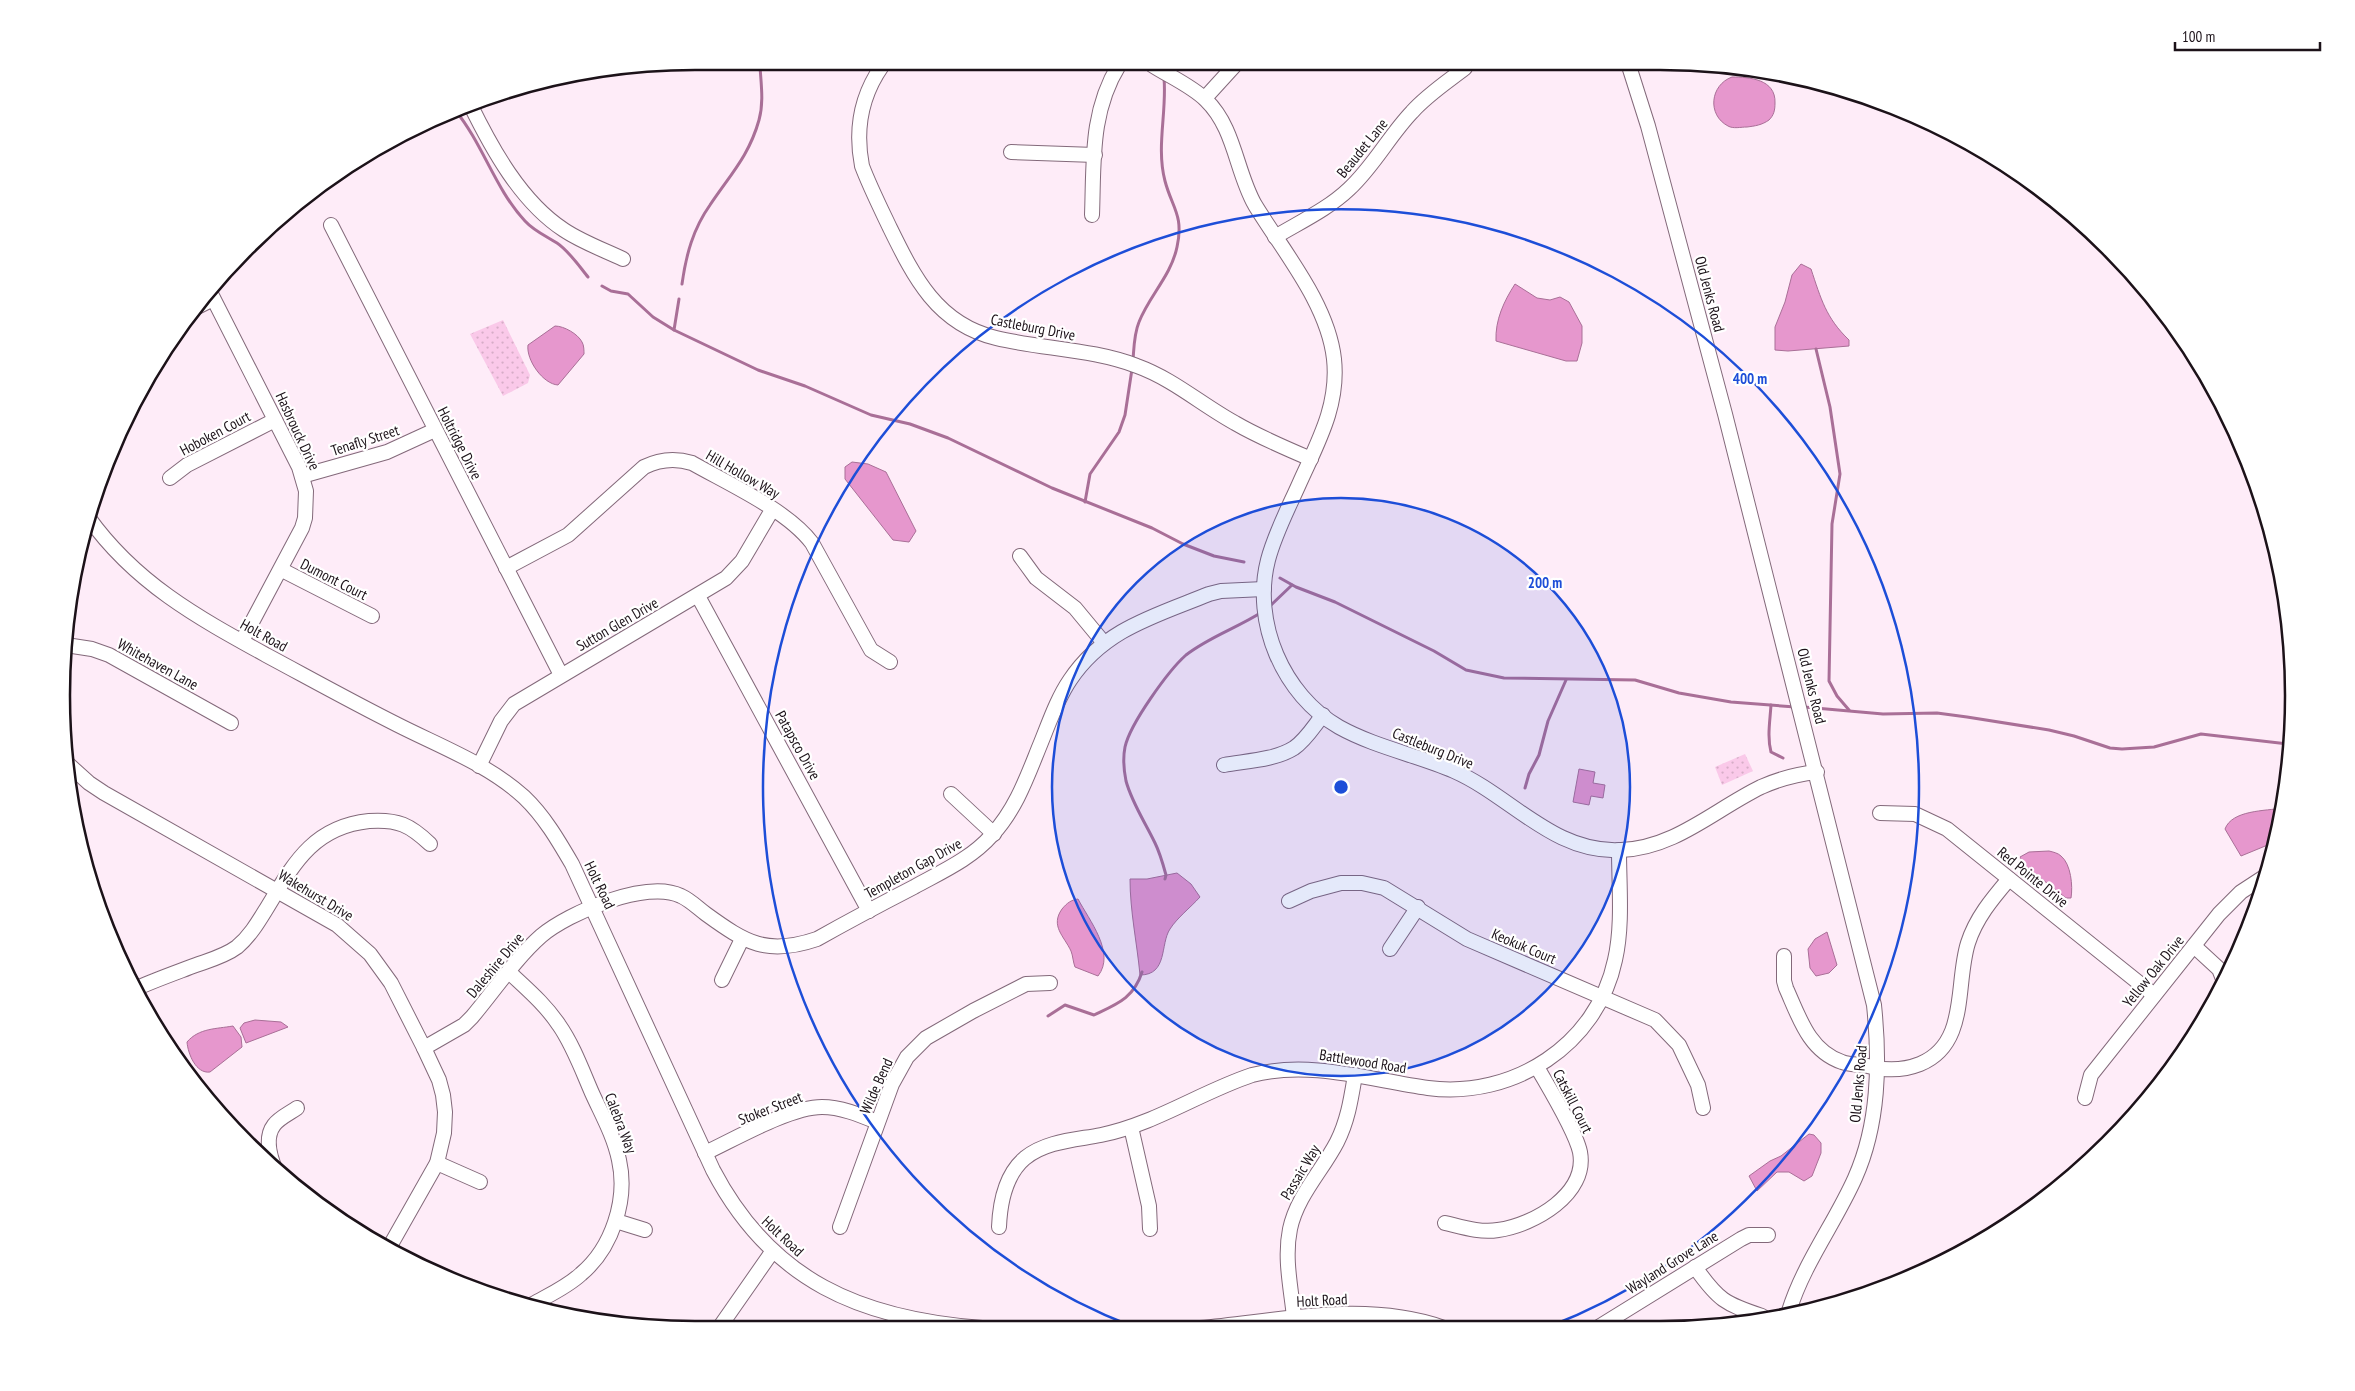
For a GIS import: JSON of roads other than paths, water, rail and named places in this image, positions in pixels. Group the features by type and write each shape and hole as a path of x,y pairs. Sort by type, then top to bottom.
{"street":[{"name":"Castleburg Drive","path":"880,70 871,84 863,104 859,148 862,166 908,266 925,292 937,305 950,316 985,335 1105,357 1140,367 1180,388 1235,423 1311,459"},
{"path":"1092,215 1098,112 1109,82 1116,70"},
{"name":"Castleburg Drive","path":"1160,70 1205,98 1225,126 1246,187 1318,307 1331,341 1335,381 1332,406 1325,429 1276,537 1268,560 1264,589 1269,633 1280,663 1297,690 1323,715 1343,729 1454,771 1475,782 1560,838 1588,848 1619,850 1662,842 1714,815 1759,788 1782,778 1817,772"},
{"path":"1205,98 1231,70"},
{"name":"Beaudet Lane","path":"1275,237 1326,206 1348,190 1360,179 1412,112 1431,94 1462,70"},
{"name":"Old Jenks Road","path":"1630,70 1648,126 1722,404 1817,772 1874,1005 1878,1040 1878,1069 1875,1104 1868,1140 1858,1172 1812,1256 1791,1307"},
{"path":"473,111 490,145 514,181 535,203 563,230 623,259"},
{"path":"1011,152 1094,155"},
{"name":"Holtridge Drive","path":"331,225 561,675"},
{"name":"Hasbrouck Drive","path":"213,297 302,476 306,491 305,518 296,542 242,642"},
{"name":"Hoboken Court","path":"170,478 187,465 275,420"},
{"name":"Tenafly Street","path":"302,476 387,452 435,430"},
{"name":"Hill Hollow Way","path":"506,568 568,535 636,473 658,461 674,460 692,463 772,510 804,532 812,543 871,650 890,662"},
{"name":"Sutton Glen Drive","path":"479,766 507,711 523,696 722,581 734,571 772,510"},
{"name":"Holt Road","path":"94,525 112,548 146,581 203,620 361,706 479,766 509,784 544,820 572,864 704,1153 726,1196 748,1226 772,1252 814,1282 852,1300 927,1321"},
{"path":"1020,556 1036,578 1075,608 1104,643"},
{"name":"Dumont Court","path":"282,570 372,616"},
{"name":"Templeton Gap Drive","path":"593,908 631,893 647,890 664,891 682,896 742,939 767,946 791,947 817,939 962,860 994,834 1016,801 1069,681 1082,664 1104,643 1131,625 1209,594 1221,591 1264,589"},
{"name":"Patapsco Drive","path":"698,596 869,911"},
{"name":"Whitehaven Lane","path":"72,646 92,649 109,655 231,723"},
{"path":"1224,766 1278,754 1293,748 1304,739 1323,715"},
{"name":"Wakehurst Drive","path":"74,770 88,783 104,794 337,925 370,954 391,983 438,1080 445,1112 444,1133 436,1163 392,1242"},
{"path":"951,794 994,834"},
{"name":"Red Pointe Drive","path":"1880,813 1915,814 1935,822 1975,850 2154,995"},
{"path":"143,986 231,952 252,931 296,860 314,842 349,825 374,821 398,822 409,826 430,844"},
{"name":"Battlewood Road","path":"999,1227 1000,1208 1005,1188 1017,1166 1025,1159 1051,1145 1131,1127 1228,1083 1267,1071 1301,1068 1429,1088 1468,1089 1508,1081 1537,1067 1556,1054 1578,1033 1603,997 1616,959 1619,935 1619,850"},
{"path":"1784,956 1784,981 1786,988 1814,1044 1836,1060 1878,1069 1910,1068 1926,1061 1943,1047 1954,1028 1965,955 1973,930 1984,910 2009,879"},
{"name":"Keokuk Court","path":"1289,901 1331,884 1362,883 1384,888 1418,907 1467,939 1655,1020 1673,1036 1694,1074 1702,1108"},
{"name":"Yellow Oak Drive","path":"2085,1098 2091,1075 2154,995 2231,901 2256,883"},
{"path":"1390,949 1418,907"},
{"name":"Daleshire Drive","path":"424,1048 464,1025 531,946 553,927 593,908"},
{"path":"722,980 742,939"},
{"path":"2194,946 2220,971"},
{"name":"Calebra Way","path":"509,972 539,1000 559,1025 609,1129 620,1162 621,1191 616,1221 602,1250 582,1274 564,1287 538,1301"},
{"name":"Wilde Bend","path":"840,1226 877,1122 899,1069 907,1057 926,1038 1026,984 1050,983"},
{"name":"Catskill Court","path":"1445,1223 1484,1231 1510,1228 1521,1224 1555,1204 1576,1184 1581,1165 1577,1142 1537,1067"},
{"name":"Passaic Way","path":"1294,1317 1288,1261 1290,1228 1299,1204 1336,1143 1344,1126 1350,1110 1355,1076"},
{"path":"270,1154 270,1134 274,1124 297,1108"},
{"name":"Stoker Street","path":"704,1153 780,1119 809,1109 833,1108 877,1122"},
{"path":"1131,1127 1149,1206 1150,1229"},
{"path":"436,1163 480,1182"},
{"path":"616,1221 645,1230"},
{"name":"Wayland Grove Lane","path":"1608,1321 1741,1239 1749,1235 1768,1234"},
{"path":"724,1321 772,1252"},
{"path":"1695,1267 1710,1289 1724,1302 1755,1314"},
{"name":"Holt Road","path":"1285,1321 1294,1317 1341,1314 1375,1315 1416,1321"}],"waterway":[{"path":"682,284 688,253 699,223 738,165 755,133 761,106 760,70"},
{"path":"1133,360 1137,327 1148,303 1170,267 1179,236 1178,219 1162,168 1164,78"},
{"path":"460,116 474,137 505,195 525,221 532,228 566,250 588,277"},
{"path":"602,286 611,291 628,294 653,317 674,330 758,370 805,386 871,415 910,424 948,438 1052,488 1152,528 1183,544 1214,556 1244,562"},
{"path":"674,330 679,299"},
{"path":"1816,349 1830,407 1840,474 1832,524 1829,681 1837,696 1849,710"},
{"path":"1085,502 1090,474 1119,432 1125,415 1132,369"},
{"path":"1280,578 1296,587 1335,602 1434,651 1466,670 1504,678 1635,680 1679,693 1731,702 1795,707"},
{"path":"1269,607 1292,585"},
{"path":"1165,879 1166,875 1158,851 1135,805 1126,781 1124,755 1128,737 1151,698 1186,655 1204,643 1262,612"},
{"path":"1525,788 1529,774 1539,755 1548,721 1566,680"},
{"path":"1771,705 1769,735 1771,752 1783,758"},
{"path":"1804,707 1883,714 1937,713 2049,730 2110,748 2122,749 2154,747 2201,734 2283,743"},
{"path":"1048,1016 1065,1005 1094,1015 1124,999 1139,981 1142,972"}]}
